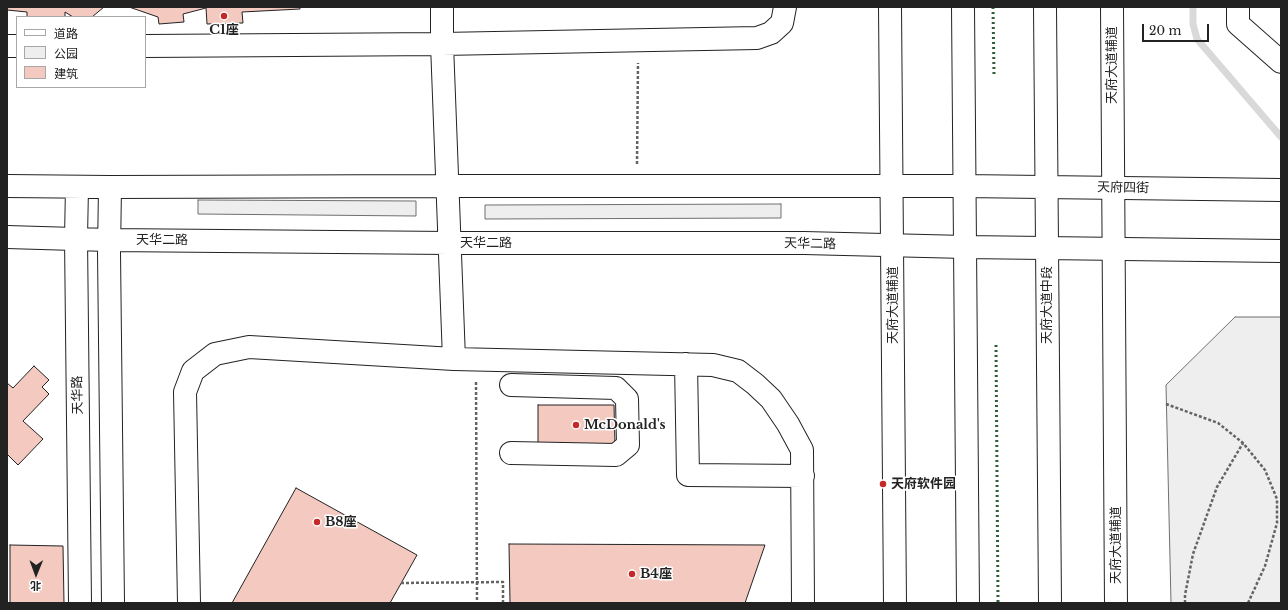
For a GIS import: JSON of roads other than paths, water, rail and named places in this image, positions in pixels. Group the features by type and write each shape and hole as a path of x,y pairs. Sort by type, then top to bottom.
{"street":[{"path":"442,7 442,44 454,359"},
{"path":"146,46 442,44 757,38 771,33 782,23 785,7"},
{"name":"天府大道辅道","path":"890,7 895,603"},
{"path":"963,7 968,603"},
{"name":"天府大道中段","path":"1045,7 1050,603"},
{"name":"天府大道辅道","path":"1112,7 1116,603"},
{"path":"1238,7 1238,24 1281,62"},
{"path":"7,186 964,186"},
{"name":"天府四街","path":"964,186 1281,190"},
{"name":"天华路","path":"77,187 76,238 80,603"},
{"path":"110,187 109,240 113,603"},
{"name":"天华二路","path":"7,237 109,240 449,243 804,243 965,247"},
{"path":"965,247 1281,251"},
{"path":"189,603 185,392 193,371 216,354 249,347 476,360 713,365 738,371 755,384 775,405 788,424 802,450 803,603"},
{"path":"686,364 688,475 802,476"},
{"path":"511,385 616,388 627,400 628,445 616,455 511,453"}],"waterway":[{"path":"1193,7 1193,24 1197,39 1281,137"}],"place":[{"name":"C1座","path":"224,16"},
{"name":"McDonald's","path":"576,425"},
{"name":"天府软件园","path":"883,484"},
{"name":"B8座","path":"317,522"},
{"name":"B4座","path":"632,574"}]}
